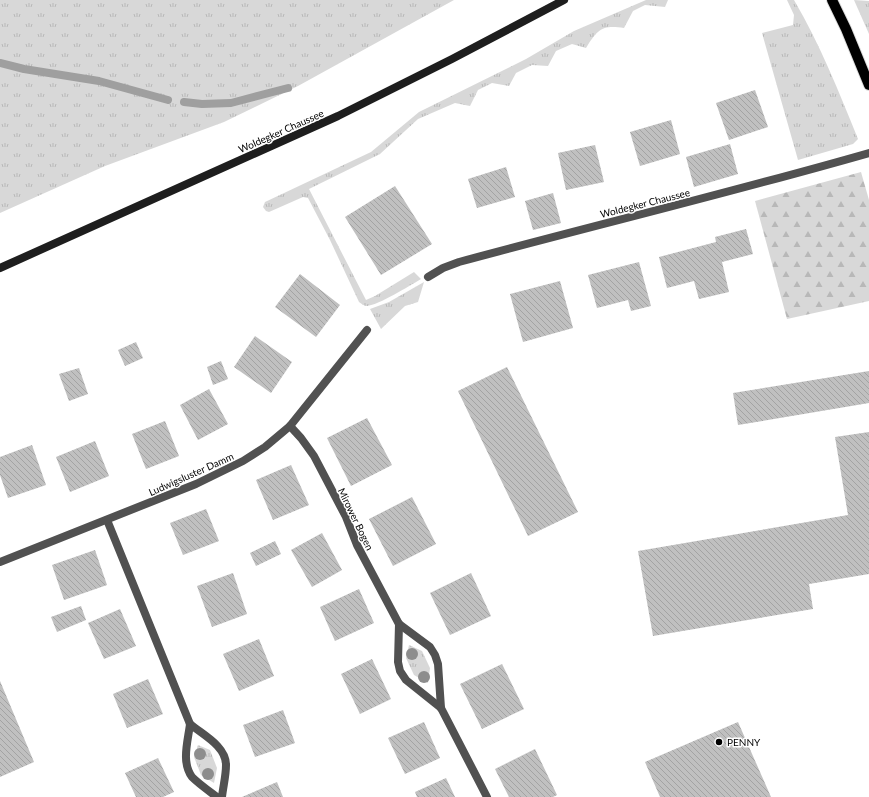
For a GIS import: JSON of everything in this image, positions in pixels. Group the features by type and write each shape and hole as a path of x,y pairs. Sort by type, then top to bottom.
{"main road":[{"name":"Woldegker Chaussee","path":"0,268 338,116 452,59 564,0"},
{"path":"832,0 846,29 869,85"}],"street":[{"name":"Woldegker Chaussee","path":"428,277 443,268 459,262 561,234 765,182 869,153"},
{"name":"Ludwigsluster Damm","path":"0,562 107,520 222,472 243,461 264,447 290,426 306,408 366,330"},
{"name":"Mirower Bogen","path":"290,426 314,456 346,517 357,545 399,624 430,647 435,654 438,664 441,708 487,797"},
{"path":"107,520 190,724 186,760 188,769 193,778 217,797"},
{"name":"Mirower Bogen","path":"399,624 398,662 400,671 406,680 441,708"},
{"path":"190,724 218,746 224,755 226,764 222,797"}],"green space":[{"path":"0,0 454,0 298,86 224,122 105,166 0,213"},
{"path":"646,0 668,0 665,7 645,5 633,11 624,28 610,27 601,30 594,36 586,48 572,44 556,51 548,66 532,65 516,73 509,86 492,83 478,90 470,106 455,103 418,119 380,154 309,189 366,300 414,272 421,279 394,295 367,306 359,302 330,240 308,198 303,197 269,212 263,207 265,202 371,152 419,112 526,59 574,31"},
{"path":"787,0 794,0 812,34 829,68 858,139 853,144 798,160 762,33 793,25 794,15"},
{"path":"854,0 869,1 869,34"},
{"path":"861,172 869,200 869,301 787,319 755,201"},
{"path":"424,282 418,302 405,306 381,329 370,309 389,302"},
{"path":"409,645 422,651 430,668 428,683 414,675 406,658"},
{"path":"198,745 210,750 217,768 214,783 201,775 194,757"}],"building":[{"path":"755,90 768,127 729,140 716,103"},
{"path":"671,120 680,154 640,166 630,132"},
{"path":"730,144 738,174 694,187 686,157"},
{"path":"595,145 604,182 566,190 558,153"},
{"path":"506,167 515,197 477,208 468,179"},
{"path":"395,186 432,244 381,275 345,217"},
{"path":"553,193 561,223 533,230 525,201"},
{"path":"746,229 753,254 722,262 729,292 699,299 694,281 667,288 659,257 716,242 715,237"},
{"path":"639,262 651,306 631,311 628,300 597,308 588,275"},
{"path":"300,274 340,305 316,337 275,307"},
{"path":"560,281 573,328 523,342 510,294"},
{"path":"255,336 292,362 271,393 234,367"},
{"path":"136,342 143,358 125,366 118,350"},
{"path":"221,361 228,379 213,385 207,367"},
{"path":"507,367 578,512 528,536 458,391"},
{"path":"79,368 88,394 69,401 59,374"},
{"path":"869,371 869,403 738,425 733,393"},
{"path":"209,389 228,424 198,440 180,405"},
{"path":"367,418 392,465 351,486 327,438"},
{"path":"165,421 179,456 146,469 132,434"},
{"path":"869,432 869,574 809,584 813,609 653,636 638,551 848,515 835,437"},
{"path":"95,441 109,476 70,492 56,457"},
{"path":"32,445 46,485 8,498 0,475 0,457"},
{"path":"291,465 309,505 273,520 256,480"},
{"path":"412,497 436,544 393,566 369,519"},
{"path":"206,509 219,541 183,555 170,523"},
{"path":"322,533 342,570 312,587 291,550"},
{"path":"275,541 281,554 256,566 250,553"},
{"path":"95,550 107,585 64,600 52,565"},
{"path":"233,573 247,614 212,627 197,586"},
{"path":"471,573 491,616 450,635 430,593"},
{"path":"359,589 374,623 335,641 320,607"},
{"path":"81,606 86,620 57,632 51,617"},
{"path":"120,609 136,646 104,659 88,623"},
{"path":"259,639 274,676 239,691 223,654"},
{"path":"372,659 391,699 360,714 341,674"},
{"path":"502,664 524,709 482,729 460,684"},
{"path":"148,679 163,714 127,728 113,694"},
{"path":"0,681 34,762 0,777"},
{"path":"283,710 295,743 255,757 243,725"},
{"path":"424,722 440,758 405,774 388,738"},
{"name":"PENNY","path":"738,722 771,797 660,797 645,762"},
{"path":"535,749 557,795 553,797 509,797 495,769"},
{"path":"158,758 174,792 163,797 136,797 125,773"},
{"path":"446,778 455,797 417,797 415,792"},
{"path":"277,782 283,797 242,797"}],"waterway":[{"path":"0,63 24,69 99,81 168,100"},
{"path":"184,102 202,104 231,103 288,88"}],"place":[{"name":"PENNY","path":"719,742"}]}
